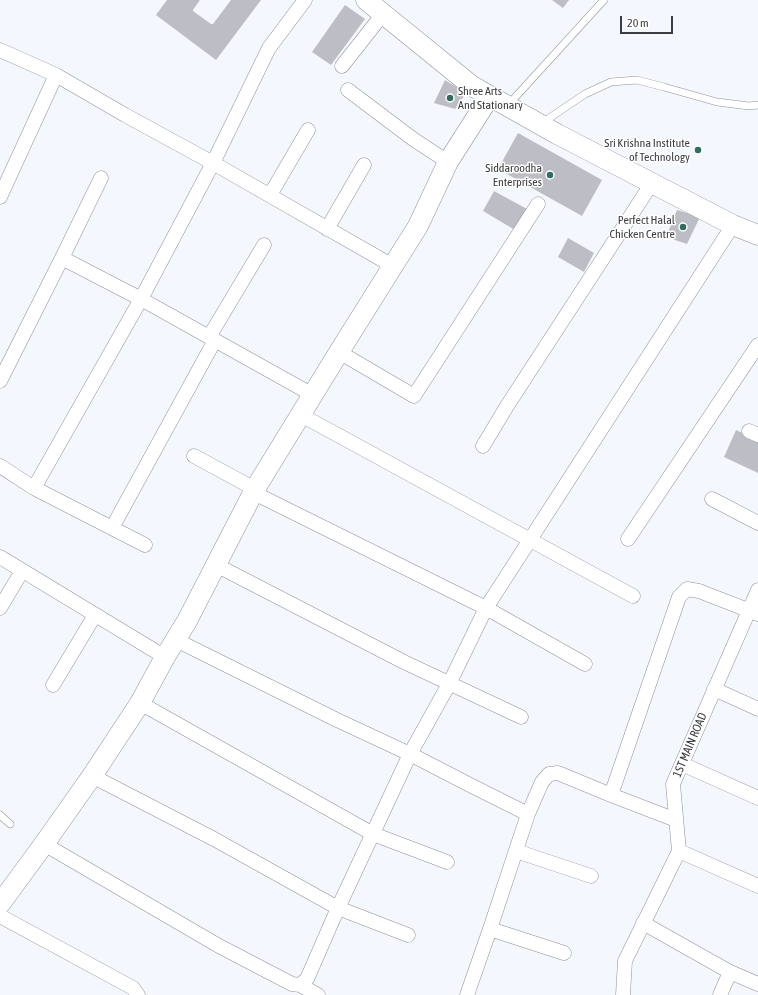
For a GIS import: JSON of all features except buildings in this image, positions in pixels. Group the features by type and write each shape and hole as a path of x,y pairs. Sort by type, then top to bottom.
{"street":[{"path":"34,488 142,299 213,163 269,48 305,0"},
{"path":"366,0 472,86 540,124 732,225 758,235"},
{"path":"342,66 383,14"},
{"path":"0,50 56,75 393,266"},
{"path":"0,197 56,75"},
{"path":"348,90 448,162"},
{"path":"0,904 92,776 140,703 176,640 255,491 339,352 418,226 448,162 490,96"},
{"path":"270,196 308,130"},
{"path":"327,229 364,165"},
{"path":"0,381 101,178"},
{"path":"483,446 507,406 652,183"},
{"path":"339,352 414,396 538,204"},
{"path":"44,844 219,946 307,991 306,979 338,908 410,754 449,684 486,608 732,225"},
{"path":"112,528 212,339 264,245"},
{"path":"62,258 142,299 313,395"},
{"path":"628,539 758,344"},
{"path":"301,415 633,596"},
{"path":"194,456 255,491 486,608 585,664"},
{"path":"0,466 34,488 144,545"},
{"path":"712,499 758,523"},
{"path":"0,557 165,657"},
{"path":"216,565 404,662 521,717"},
{"path":"0,608 22,571"},
{"path":"611,795 679,597 687,589 698,591 754,612"},
{"name":"1ST MAIN ROAD","path":"679,851 673,784 714,690 754,612 758,590"},
{"path":"53,685 95,615"},
{"path":"176,640 330,717 410,754 528,814"},
{"path":"714,690 758,709"},
{"path":"140,703 373,834 447,862"},
{"path":"682,764 758,798"},
{"path":"467,995 528,814 542,782 549,774 558,773 676,820"},
{"path":"92,776 214,839 338,908 408,935"},
{"path":"516,851 591,876"},
{"path":"623,995 625,961 679,851 758,886"},
{"path":"0,916 133,988 137,995"},
{"path":"643,923 730,972 758,984"},
{"path":"490,929 564,953"},
{"path":"720,995 730,972"}],"lane":[{"path":"508,106 604,0"},
{"path":"540,124 585,94 611,82 637,80 717,102 749,106 758,109"},
{"path":"749,106 758,105"},
{"path":"0,815 10,824"}],"place":[{"name":"Shree Arts And Stationary","path":"450,98"},
{"name":"Sri Krishna Institute of Technology","path":"698,150"},
{"name":"Siddaroodha Enterprises","path":"550,175"},
{"name":"Perfect Halal Chicken Centre","path":"683,227"}]}
